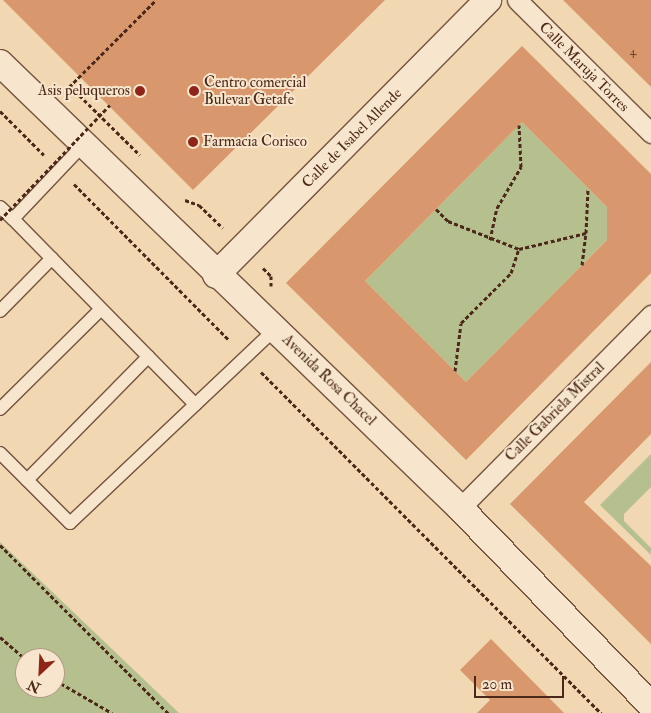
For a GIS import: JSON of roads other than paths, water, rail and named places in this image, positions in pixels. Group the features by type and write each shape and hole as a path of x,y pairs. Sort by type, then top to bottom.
{"street":[{"name":"Calle de Isabel Allende","path":"216,275 488,0"},
{"name":"Calle Maruja Torres","path":"517,0 651,134"},
{"name":"Avenida Rosa Chacel","path":"0,63 216,275 276,328 460,508 651,705"},
{"name":"Calle Gabriela Mistral","path":"460,508 651,315"}],"lane":[{"path":"6,219 83,145"},
{"path":"0,207 6,219 52,258 195,404"},
{"path":"0,311 52,258"},
{"path":"0,410 101,309"},
{"path":"0,453 70,523 276,328"},
{"path":"27,480 148,357"}],"place":[{"name":"Asis peluqueros","path":"140,91"},
{"name":"Centro comercial Bulevar Getafe","path":"194,91"},
{"name":"Farmacia Corisco","path":"193,142"}]}
